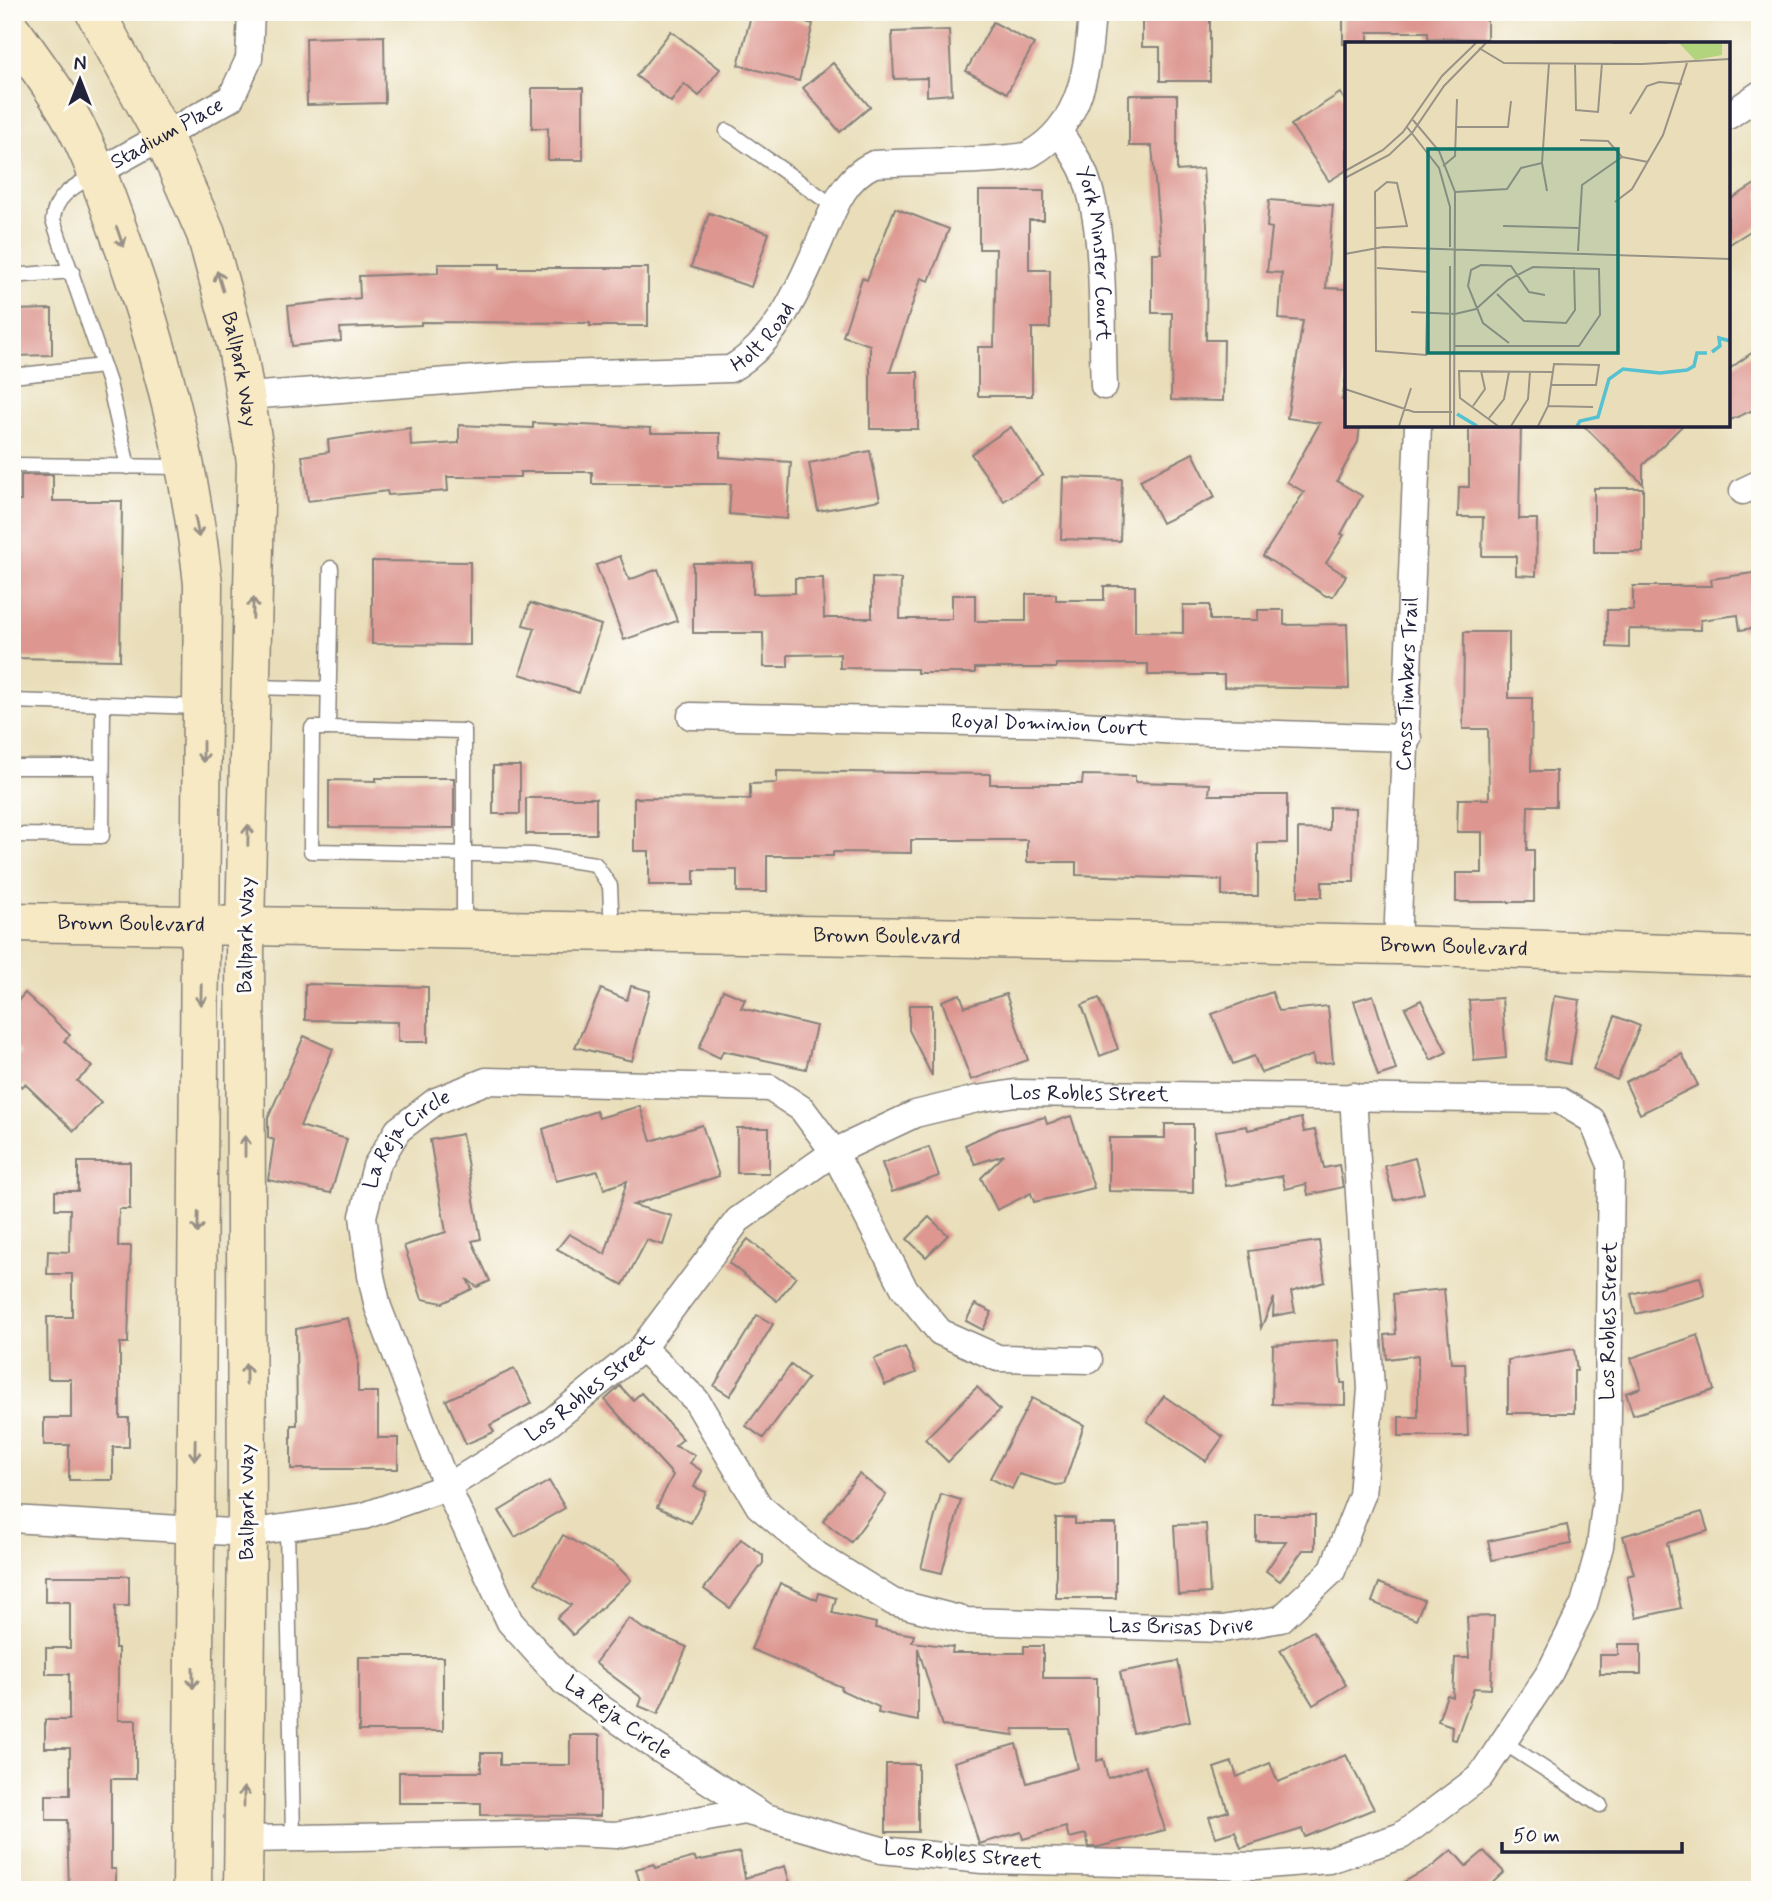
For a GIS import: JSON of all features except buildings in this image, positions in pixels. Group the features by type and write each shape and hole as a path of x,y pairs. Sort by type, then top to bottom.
{"main road":[{"name":"Ballpark Way","path":"95,12 163,136 206,234 229,312 247,396 256,463 245,928 247,1533 243,1890"},
{"path":"12,31 70,116 98,172 145,306 186,467 203,584 192,1890"},
{"name":"Brown Boulevard","path":"12,922 245,928 1397,945 1760,957"}],"street":[{"name":"Stadium Place","path":"98,172 231,98 249,59 251,12"},
{"name":"Holt Road","path":"247,396 527,375 730,369 746,360 764,343 779,320 793,298 835,207 851,180 874,164 1028,155 1059,131 1076,106 1089,59 1092,12"},
{"path":"1730,115 1760,94"},
{"name":"York Minster Court","path":"1059,131 1083,170 1092,197 1097,232 1104,386"},
{"name":"Cross Timbers Trail","path":"1397,945 1408,738 1418,427"},
{"name":"Royal Dominion Court","path":"691,716 1067,724 1178,731 1408,738"},
{"name":"La Reja Circle","path":"759,1813 656,1747 564,1682 510,1622 447,1487 378,1307 370,1276 363,1216 376,1166 398,1130 436,1101 486,1081 770,1088 802,1109 834,1152 904,1288 940,1332 998,1358 1088,1360"},
{"name":"Los Robles Street","path":"12,1519 247,1533 364,1516 447,1487 547,1425 642,1348 738,1220 834,1152 915,1114 1015,1093 1559,1100 1592,1120 1611,1166 1607,1490 1600,1546 1584,1604 1550,1672 1480,1777 1401,1836 1329,1860 1256,1866 982,1860 881,1850 745,1811 695,1818 617,1835 243,1839"},
{"name":"Las Brisas Drive","path":"642,1348 696,1400 759,1506 817,1555 893,1602 967,1621 1223,1629 1281,1619 1332,1571 1364,1484 1371,1389 1353,1096"}],"lane":[{"path":"727,131 835,207"},
{"path":"98,172 60,198 54,209 53,220 103,366 128,467"},
{"path":"12,276 72,271"},
{"path":"12,376 103,366"},
{"path":"12,465 186,467"},
{"path":"328,728 331,568"},
{"path":"251,687 329,689"},
{"path":"12,701 203,707"},
{"path":"12,835 102,836 103,704"},
{"path":"464,931 464,852 464,730 312,728 311,851 464,852 533,855 595,864 610,886 612,933"},
{"path":"12,767 102,767"},
{"path":"287,1527 293,1838"},
{"path":"1503,1742 1600,1805"}]}
